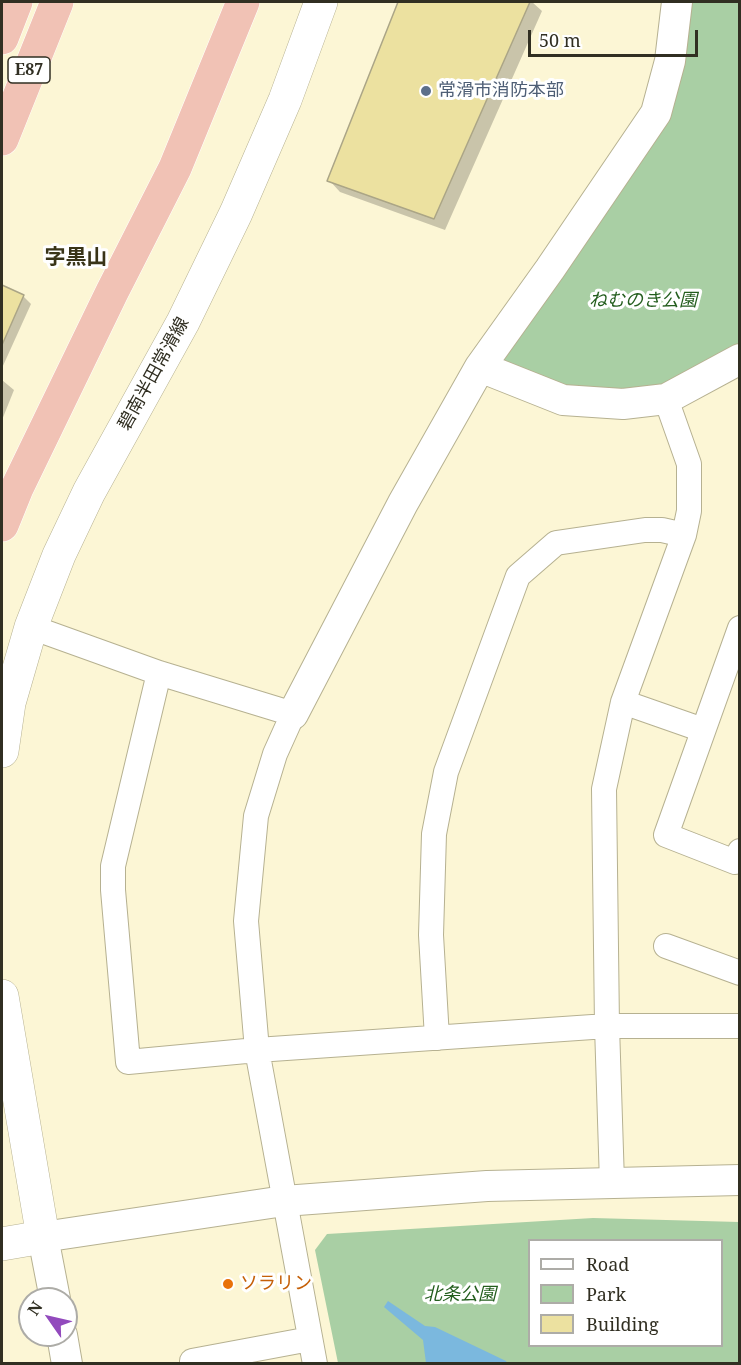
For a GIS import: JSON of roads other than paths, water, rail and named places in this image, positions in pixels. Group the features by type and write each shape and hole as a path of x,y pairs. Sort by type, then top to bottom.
{"highway":[{"name":"E87","path":"2,38 16,2"},
{"name":"E87","path":"2,140 57,2"},
{"path":"2,525 9,499 175,168 243,2"}],"main road":[{"name":"碧南半田常滑線","path":"2,751 9,703 31,627 59,555 89,492 183,322 236,213 285,99 321,2"},
{"path":"2,996 43,1237 2,1244"}],"street":[{"path":"315,1364 257,1050 246,921 256,816 275,754 293,714 403,503 480,367 656,113 670,61 676,2"},
{"path":"480,367 563,400 623,404 666,399 740,359"},
{"path":"612,1183 607,1026 604,789 623,702 684,535 689,511 689,464 666,399"},
{"path":"437,1038 431,934 434,834 446,772 518,576 556,543 645,530 662,530 684,535"},
{"path":"31,627 159,673 293,714"},
{"path":"740,628 666,836 735,862 740,851"},
{"path":"159,673 113,866 113,890 128,1062 257,1050 607,1026 740,1026"},
{"path":"623,702 703,730"},
{"path":"666,946 740,973"},
{"path":"53,1287 43,1237 284,1201 487,1186 740,1180"},
{"path":"192,1364 192,1361 310,1339"},
{"path":"64,1347 67,1364"}],"water":[{"path":"388,1301 425,1326 435,1327 507,1363 426,1363 423,1340 384,1307"}],"place":[{"name":"常滑市消防本部","path":"426,91"},
{"name":"ソラリン","path":"228,1284"}],"district":[{"name":"字黒山","path":"76,258"}],"park label":[{"name":"ねむのき公園","path":"643,301"},
{"name":"北条公園","path":"460,1295"}]}
